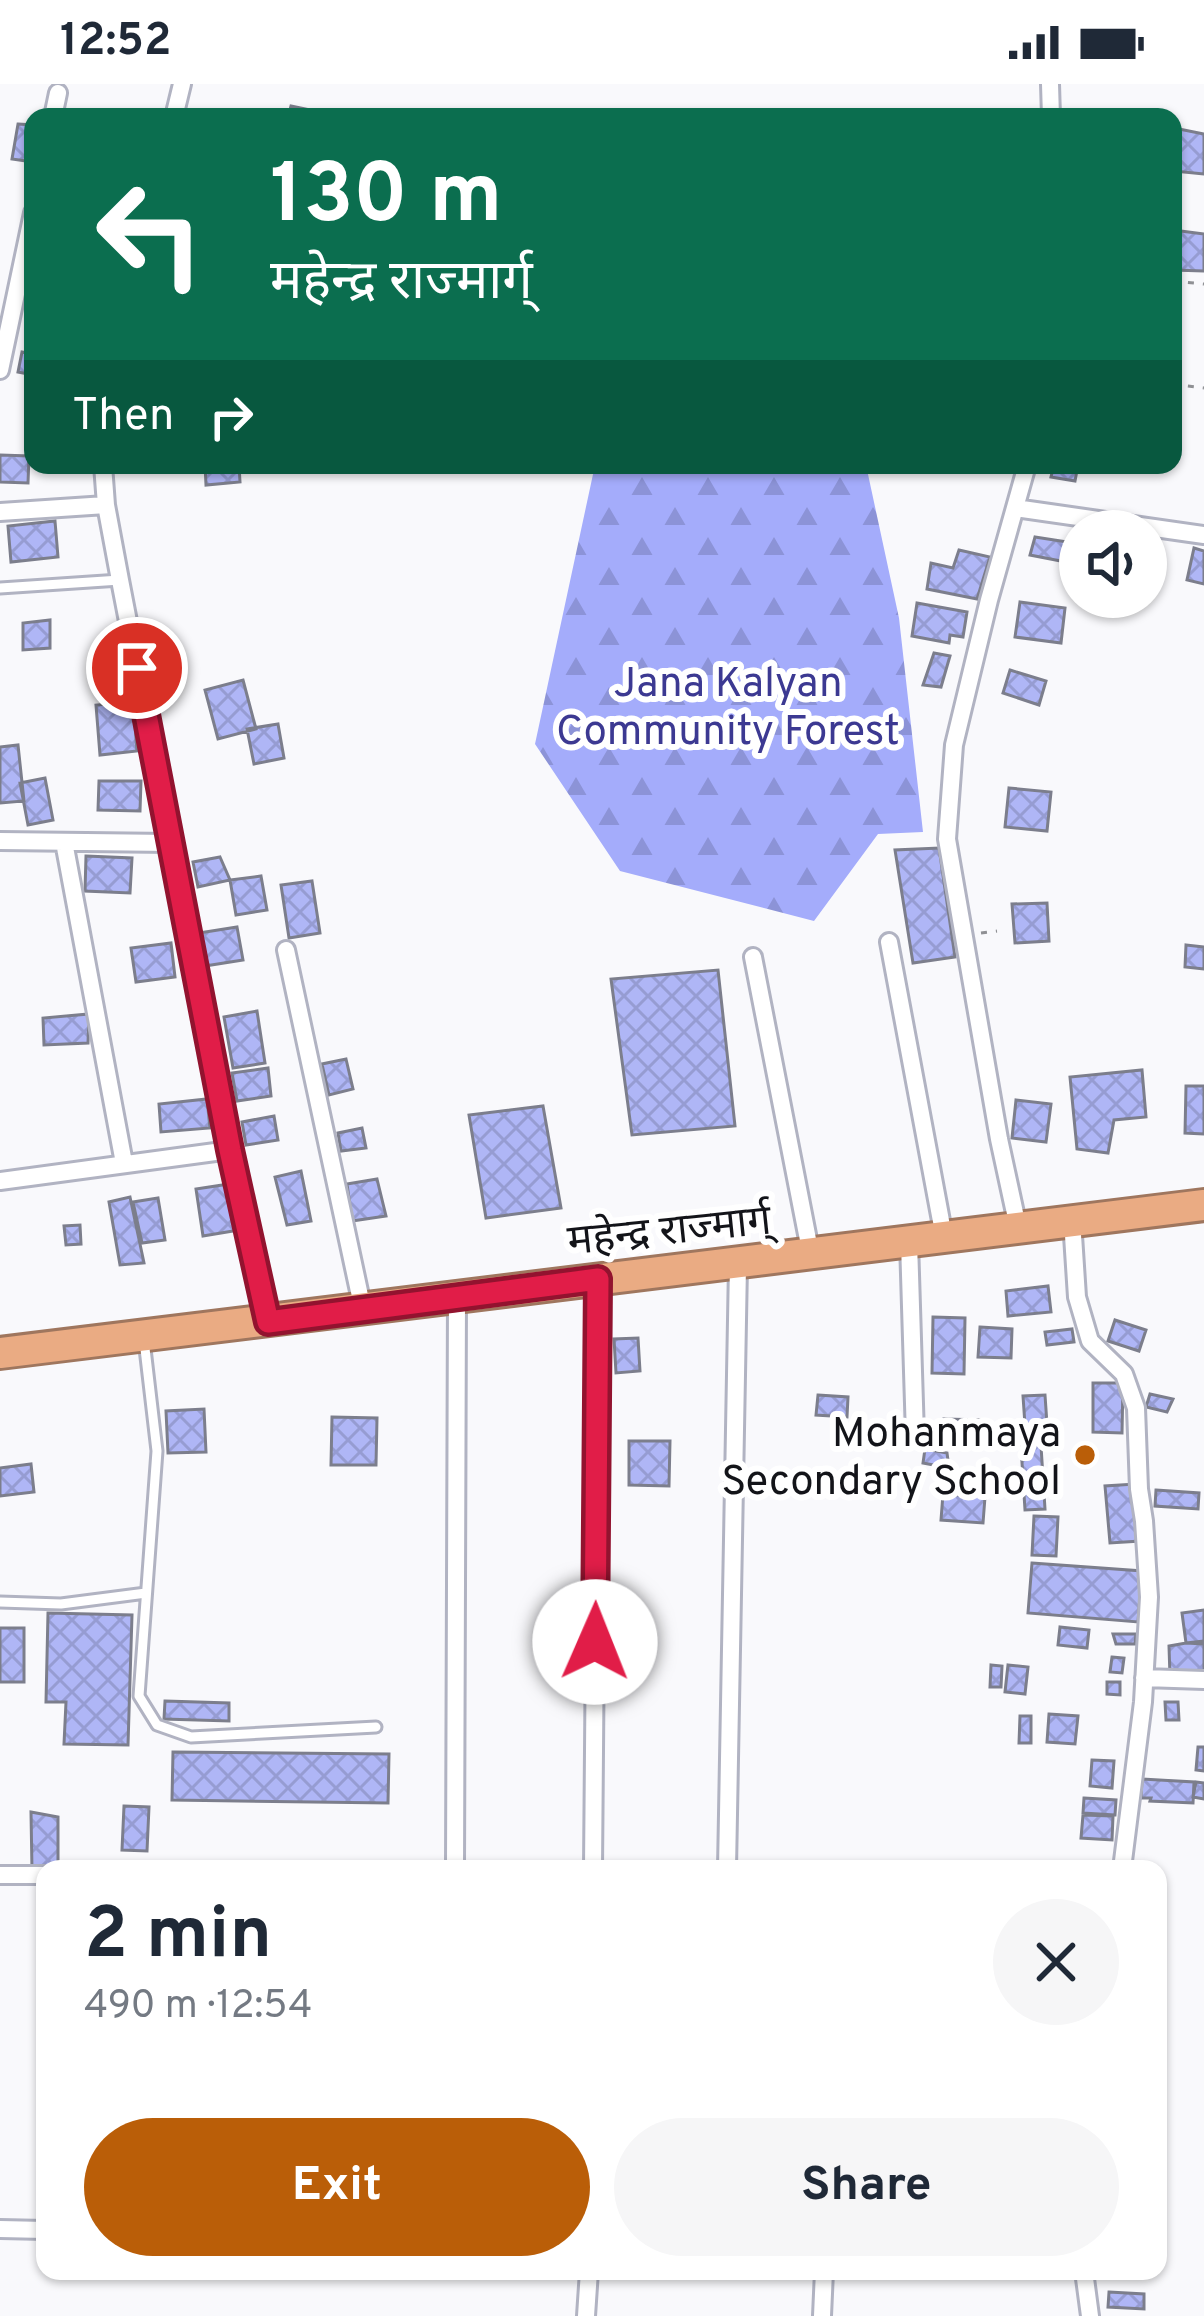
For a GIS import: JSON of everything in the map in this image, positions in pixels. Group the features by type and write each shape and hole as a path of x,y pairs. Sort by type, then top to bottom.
{"highway":[{"name":"महेन्द्र राज्मार्ग्","path":"0,1353 1204,1205"}],"street":[{"path":"55,108 58,93"},
{"path":"0,370 24,256"},
{"path":"104,474 230,1150 268,1322"},
{"path":"1018,1227 947,839 954,745 1025,474"},
{"path":"0,512 106,505"},
{"path":"1015,508 1204,536"},
{"path":"0,841 171,844"},
{"path":"64,842 124,1163"},
{"path":"889,942 944,1238"},
{"path":"286,950 363,1310"},
{"path":"753,957 811,1255"},
{"path":"0,1181 230,1150"},
{"path":"1072,1220 1077,1298 1090,1341 1124,1374 1136,1408 1149,1598 1123,1860"},
{"path":"909,1243 915,1436"},
{"path":"727,1860 738,1264"},
{"path":"593,1860 598,1279"},
{"path":"455,1860 457,1298"},
{"path":"1144,1678 1204,1680"},
{"path":"0,1875 36,1875"},
{"path":"0,2229 36,2230"},
{"path":"586,2316 588,2280"},
{"path":"822,2316 824,2280"},
{"path":"1085,2280 1090,2316"}],"lane":[{"path":"0,588 120,580"},
{"path":"143,1335 157,1451 139,1696 158,1725 191,1737 376,1727"},
{"path":"0,1602 61,1604 146,1593"}],"green space":[{"name":"Jana Kalyan Community Forest","path":"593,474 868,474 899,618 923,832 878,834 814,921 620,871 535,744"}],"building":[{"path":"18,124 24,124 24,161 12,159"},
{"path":"1182,130 1204,134 1204,174 1182,172"},
{"path":"1182,231 1204,234 1204,271 1182,270"},
{"path":"0,455 24,456 28,483 0,482"},
{"path":"205,474 240,474 240,482 206,485"},
{"path":"1052,474 1076,474 1075,481"},
{"path":"55,521 58,557 11,562 8,526"},
{"path":"1035,537 1059,541 1059,561 1030,555"},
{"path":"1194,548 1204,551 1204,584 1187,580"},
{"path":"959,550 990,557 977,599 927,589 931,563 953,568"},
{"path":"1020,602 1059,607 1059,618 1064,618 1061,643 1015,637"},
{"path":"917,603 967,612 963,637 950,635 949,643 912,636"},
{"path":"50,620 50,648 23,650 23,623"},
{"path":"934,653 950,656 941,687 923,685"},
{"path":"1010,670 1046,681 1039,705 1003,693"},
{"path":"243,680 256,729 218,739 205,690"},
{"path":"133,702 137,751 100,755 96,705"},
{"path":"278,724 284,758 254,764 247,729"},
{"path":"18,745 24,801 0,803 0,747"},
{"path":"45,778 53,820 28,825 20,783"},
{"path":"99,781 141,781 140,811 98,810"},
{"path":"1009,788 1051,792 1047,831 1005,827"},
{"path":"939,848 955,957 913,963 895,850"},
{"path":"86,856 132,858 130,893 85,891"},
{"path":"220,857 230,880 198,887 193,862"},
{"path":"261,876 267,910 236,915 230,880"},
{"path":"312,881 320,933 289,938 281,885"},
{"path":"1047,903 1049,941 1015,943 1012,904"},
{"path":"237,927 243,960 205,966 199,933"},
{"path":"171,943 175,977 136,982 131,948"},
{"path":"1186,945 1204,947 1204,969 1185,967"},
{"path":"718,970 735,1126 632,1135 611,979"},
{"path":"257,1011 265,1063 233,1068 224,1017"},
{"path":"89,1014 88,1043 44,1045 43,1018"},
{"path":"346,1059 353,1089 329,1095 322,1064"},
{"path":"268,1068 271,1096 237,1101 232,1073"},
{"path":"1142,1070 1146,1117 1114,1120 1108,1153 1077,1149 1070,1077"},
{"path":"1186,1086 1204,1086 1204,1134 1185,1133"},
{"path":"207,1099 210,1128 161,1132 159,1104"},
{"path":"1016,1100 1051,1104 1046,1142 1012,1138"},
{"path":"543,1106 561,1208 486,1218 469,1115"},
{"path":"274,1116 278,1140 246,1145 242,1122"},
{"path":"362,1128 366,1148 341,1151 338,1133"},
{"path":"301,1171 311,1221 287,1225 275,1177"},
{"path":"377,1179 386,1216 352,1221 347,1184"},
{"path":"229,1184 239,1230 203,1236 196,1189"},
{"path":"130,1197 144,1263 120,1265 109,1202"},
{"path":"158,1198 165,1240 142,1243 133,1202"},
{"path":"80,1225 81,1244 66,1245 64,1226"},
{"path":"1048,1286 1051,1312 1008,1316 1006,1291"},
{"path":"933,1317 965,1318 964,1374 932,1373"},
{"path":"1115,1320 1146,1330 1139,1351 1108,1341"},
{"path":"980,1327 1012,1329 1011,1358 978,1357"},
{"path":"1072,1329 1074,1342 1047,1345 1045,1332"},
{"path":"638,1338 640,1371 616,1373 614,1339"},
{"path":"1093,1383 1123,1383 1122,1433 1093,1432"},
{"path":"1150,1394 1173,1399 1167,1412 1146,1407"},
{"path":"818,1395 848,1397 847,1417 816,1415"},
{"path":"1045,1395 1047,1424 1025,1425 1023,1396"},
{"path":"204,1409 206,1452 168,1453 166,1411"},
{"path":"332,1417 377,1418 376,1465 331,1465"},
{"path":"944,1419 985,1420 985,1445 944,1445"},
{"path":"1040,1430 1045,1509 1025,1510 1020,1431"},
{"path":"629,1441 670,1441 669,1486 629,1485"},
{"path":"925,1449 947,1453 949,1468 923,1463"},
{"path":"31,1464 34,1492 0,1496 0,1468"},
{"path":"1135,1484 1140,1541 1110,1543 1105,1486"},
{"path":"1156,1490 1199,1493 1198,1509 1155,1506"},
{"path":"943,1494 985,1497 983,1523 941,1520"},
{"path":"1034,1516 1058,1517 1056,1556 1032,1555"},
{"path":"1032,1563 1142,1571 1138,1622 1028,1613"},
{"path":"1204,1610 1204,1641 1186,1643 1182,1613"},
{"path":"48,1613 132,1615 128,1745 64,1744 66,1702 46,1702"},
{"path":"1060,1627 1089,1630 1087,1648 1058,1645"},
{"path":"0,1628 24,1628 24,1682 0,1682"},
{"path":"1113,1634 1136,1634 1135,1644 1116,1644"},
{"path":"1204,1644 1204,1677 1170,1677 1169,1646"},
{"path":"1112,1657 1124,1658 1122,1673 1110,1672"},
{"path":"991,1665 1002,1666 1001,1687 990,1687"},
{"path":"1008,1665 1028,1667 1025,1694 1005,1692"},
{"path":"1107,1682 1120,1682 1120,1695 1107,1694"},
{"path":"165,1701 229,1703 229,1721 164,1719"},
{"path":"1165,1702 1178,1702 1179,1720 1166,1720"},
{"path":"1049,1714 1078,1716 1075,1744 1047,1742"},
{"path":"1020,1716 1031,1716 1031,1743 1019,1743"},
{"path":"1198,1747 1204,1747 1204,1771 1196,1770"},
{"path":"173,1752 389,1754 388,1803 172,1800"},
{"path":"1092,1760 1114,1761 1112,1788 1090,1786"},
{"path":"1142,1779 1194,1782 1193,1803 1141,1798"},
{"path":"1196,1782 1204,1783 1204,1799 1193,1797"},
{"path":"1084,1798 1116,1800 1115,1815 1083,1813"},
{"path":"124,1806 149,1807 147,1851 122,1850"},
{"path":"31,1812 58,1817 58,1860 36,1860 36,1870 32,1870"},
{"path":"1083,1815 1113,1816 1112,1840 1081,1838"},
{"path":"1109,2292 1144,2294 1144,2309 1108,2307"}],"place":[{"name":"Mohanmaya Secondary School","path":"1085,1455"}],"route":[{"path":"137,668 268,1322 598,1279 595,1642"}]}
